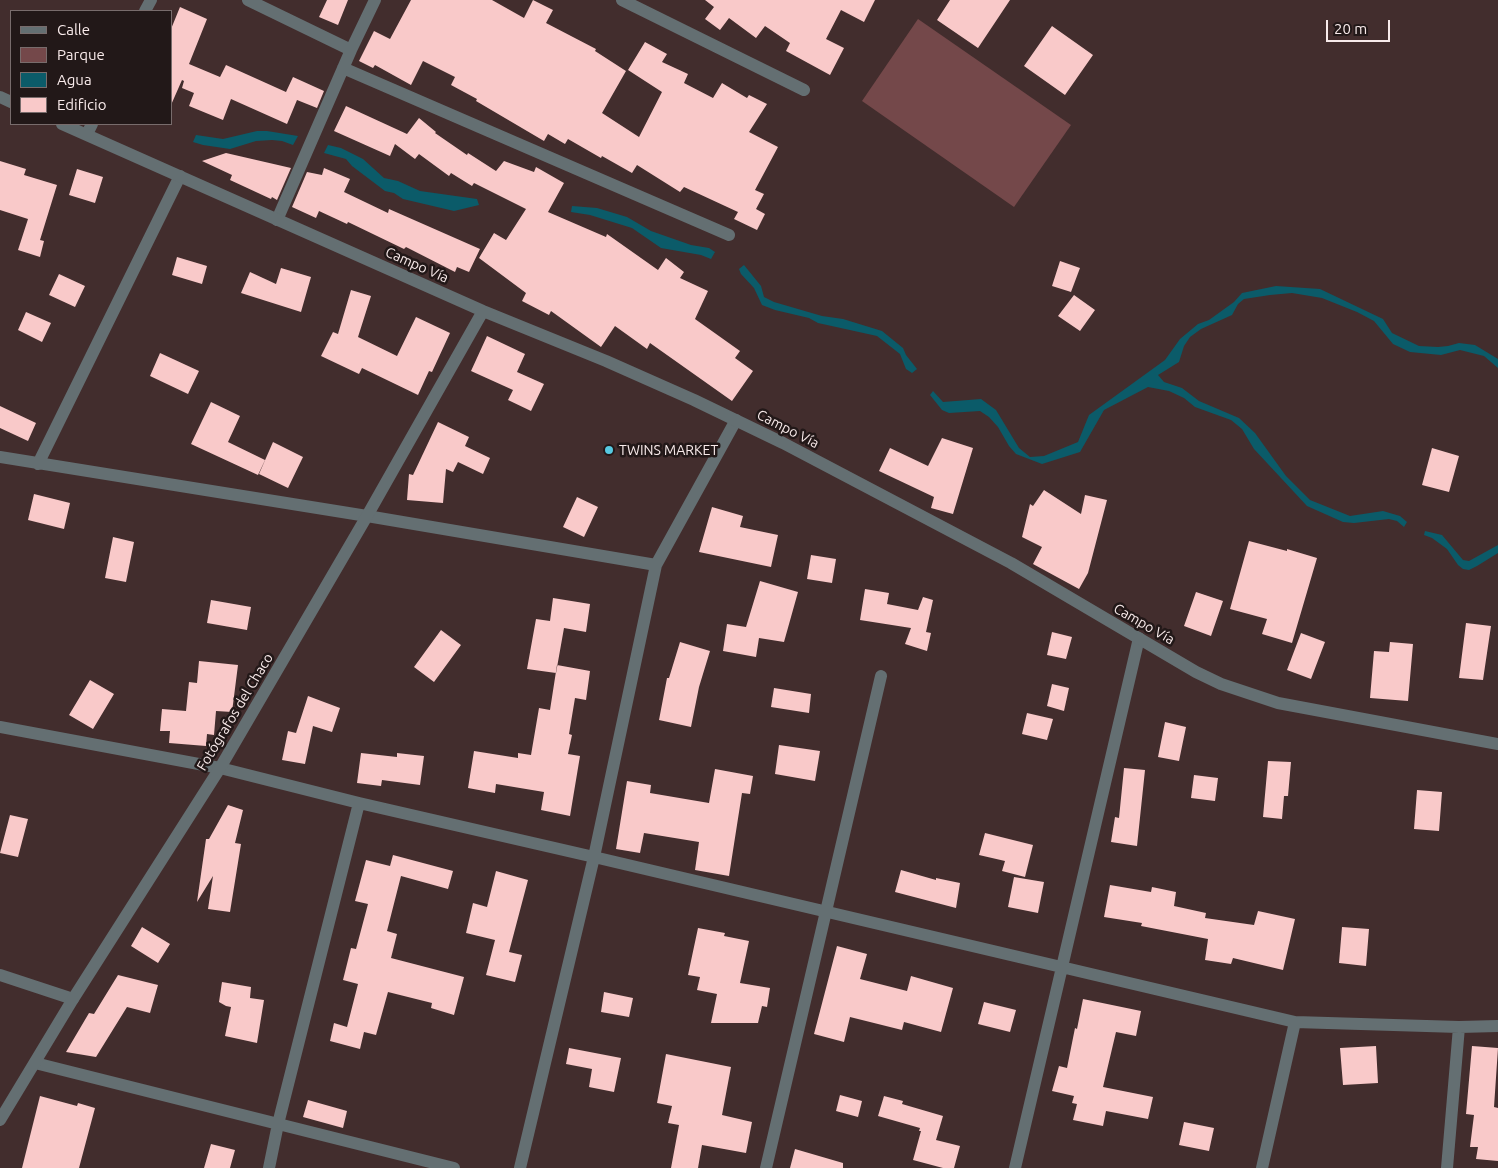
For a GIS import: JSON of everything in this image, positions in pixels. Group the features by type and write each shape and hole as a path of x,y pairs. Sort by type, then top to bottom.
{"street":[{"path":"248,0 351,50"},
{"path":"277,220 351,50 375,0"},
{"path":"622,0 804,90"},
{"path":"343,68 729,235"},
{"name":"Campo Vía","path":"67,125 89,129 180,176 277,220 483,311 606,361 784,443 1011,563 1196,672 1221,684 1278,703 1498,744"},
{"path":"38,464 180,176"},
{"name":"Fotógrafos del Chaco","path":"0,1120 73,999 220,768 368,516 483,311"},
{"path":"520,1168 594,857 656,565 736,420"},
{"path":"0,457 368,516 656,565"},
{"path":"1015,1168 1139,638"},
{"path":"766,1168 881,676"},
{"path":"0,727 220,768 359,803 1295,1022 1459,1027 1498,1026"},
{"path":"269,1168 278,1124 359,803"},
{"path":"0,975 73,999"},
{"path":"1262,1168 1295,1022"},
{"path":"1447,1168 1459,1027"},
{"path":"35,1063 454,1168"}],"green space":[{"path":"918,19 1071,125 1014,207 862,101"}],"water":[{"path":"257,131 298,136 293,145 282,141 256,141 230,149 193,142 196,135 223,139"},
{"path":"328,145 341,148 363,159 384,178 398,181 420,191 477,199 479,205 454,211 403,199 394,193 385,191 352,166 346,159 324,153"},
{"path":"572,206 597,208 627,217 651,231 691,245 709,248 715,252 711,259 701,255 661,248 632,228 590,215 571,212"},
{"path":"744,265 761,286 764,297 774,302 822,316 843,319 882,331 903,348 917,369 912,373 906,369 900,354 877,336 818,323 809,318 762,305 754,288 741,274 739,269"},
{"path":"1276,286 1320,289 1383,319 1392,333 1419,346 1438,347 1459,343 1475,345 1498,359 1498,368 1484,356 1460,350 1441,355 1410,352 1393,344 1374,321 1357,312 1322,298 1292,293 1244,299 1238,304 1232,315 1201,329 1190,337 1184,346 1179,362 1158,375 1164,382 1182,388 1199,401 1239,418 1255,433 1286,476 1310,500 1350,516 1383,511 1400,516 1407,522 1404,527 1397,521 1389,519 1354,523 1343,522 1307,506 1254,449 1242,429 1231,420 1195,407 1184,398 1169,391 1148,387 1104,410 1080,452 1042,464 1016,454 998,427 980,411 949,413 942,410 930,395 933,391 943,402 981,399 996,410 1019,448 1030,457 1044,456 1078,442 1089,415 1165,360 1180,339 1198,324 1209,320 1234,302 1242,293"},
{"path":"1425,531 1442,535 1463,560 1469,561 1498,545 1498,553 1469,570 1463,569 1447,549 1432,538 1424,535"}],"building":[{"path":"327,0 348,0 338,25 319,17"},
{"path":"411,0 492,0 524,18 533,0 553,10 546,23 596,49 595,51 626,71 602,113 639,137 662,92 628,70 645,42 667,54 662,62 688,74 684,83 713,98 722,83 747,98 749,95 767,104 749,132 778,147 755,190 764,194 756,209 765,214 757,230 734,219 738,212 684,187 680,192 637,165 632,173 568,139 565,144 548,134 544,141 451,85 455,77 423,61 411,85 375,65 373,68 359,61 374,31 390,39"},
{"path":"705,0 875,0 864,22 841,10 826,39 844,48 830,75 786,51 790,43 765,26 756,38 729,18 720,30 705,19 714,7"},
{"path":"950,0 1010,0 978,48 937,20"},
{"path":"180,7 207,19 189,64 220,77 226,65 286,92 293,77 324,91 317,108 297,100 287,124 231,99 223,120 189,106 194,93 182,88 184,81 182,80 172,103 172,27"},
{"path":"1052,26 1093,55 1065,95 1024,66"},
{"path":"346,106 407,134 419,118 435,133 467,155 468,153 496,171 504,161 534,172 536,167 564,183 548,212 606,237 607,234 658,270 666,258 684,272 680,278 708,291 695,319 740,351 735,358 753,371 732,401 650,343 647,349 615,326 601,347 551,311 549,315 522,301 526,293 479,258 494,233 506,240 526,209 474,183 472,186 451,173 449,176 419,154 415,159 395,144 390,156 334,131"},
{"path":"226,153 291,168 277,200 230,180 232,175 202,161"},
{"path":"0,161 26,169 24,175 57,185 40,240 44,241 40,257 18,250 28,219 0,210"},
{"path":"324,168 350,179 344,192 388,213 389,209 480,249 469,272 457,267 455,272 406,247 404,249 348,222 347,224 319,211 316,218 292,207 307,172 322,175"},
{"path":"77,169 103,177 95,203 69,195"},
{"path":"177,257 207,266 202,284 172,275"},
{"path":"1060,261 1080,268 1071,292 1052,286"},
{"path":"281,268 311,277 301,312 241,293 250,272 276,284"},
{"path":"59,274 85,286 75,307 49,295"},
{"path":"351,290 371,296 358,337 397,356 416,317 450,333 432,372 429,371 418,395 362,368 359,374 321,356 333,332 338,334"},
{"path":"1074,295 1095,310 1080,331 1058,316"},
{"path":"26,312 51,323 42,342 18,330"},
{"path":"487,336 525,354 517,372 544,384 531,411 508,400 513,390 471,371"},
{"path":"160,353 199,371 188,394 150,376"},
{"path":"211,402 240,416 228,442 265,460 258,475 191,444"},
{"path":"0,406 36,423 28,441 0,428"},
{"path":"438,422 469,437 465,446 490,458 483,474 458,462 453,472 446,469 443,503 407,500 409,474 413,475"},
{"path":"942,438 973,448 953,514 931,508 934,497 879,471 890,448 928,466"},
{"path":"273,442 303,457 288,488 259,474"},
{"path":"1432,448 1459,456 1449,492 1422,485"},
{"path":"1044,490 1081,514 1085,495 1107,500 1088,573 1079,589 1033,564 1042,547 1022,537 1030,504 1033,506"},
{"path":"34,494 70,503 64,529 28,520"},
{"path":"577,497 598,507 584,537 563,527"},
{"path":"712,507 743,516 740,527 778,535 771,567 699,552"},
{"path":"113,537 134,542 126,582 105,578"},
{"path":"1249,541 1317,558 1292,643 1262,634 1267,619 1230,609"},
{"path":"811,555 836,559 832,583 807,579"},
{"path":"760,581 798,592 784,642 759,638 756,657 723,651 727,624 746,627"},
{"path":"865,589 889,593 887,604 918,610 923,597 933,600 926,632 931,633 927,651 905,644 911,628 860,620"},
{"path":"1196,592 1223,601 1211,636 1184,626"},
{"path":"553,598 590,604 586,632 564,628 556,673 527,669 536,619 550,621"},
{"path":"211,600 251,607 247,630 207,623"},
{"path":"1466,623 1491,626 1483,680 1459,678"},
{"path":"441,630 461,645 434,682 414,667"},
{"path":"1052,632 1072,637 1066,659 1047,655"},
{"path":"1301,633 1325,642 1311,679 1287,670"},
{"path":"680,642 710,651 699,687 691,727 659,720 667,678 669,678"},
{"path":"1390,642 1413,644 1408,701 1370,698 1374,651 1389,652"},
{"path":"199,661 238,665 232,712 216,711 214,735 207,734 206,746 169,743 170,731 160,731 162,709 186,711 189,682 197,683"},
{"path":"557,665 590,671 586,700 575,698 569,734 572,735 568,754 580,756 570,816 541,810 544,792 496,784 495,793 468,788 474,751 518,758 518,753 531,755 539,708 550,710"},
{"path":"90,680 114,694 93,729 69,715"},
{"path":"1052,684 1069,688 1064,711 1047,706"},
{"path":"774,688 811,694 809,713 771,707"},
{"path":"308,696 340,708 332,732 313,726 305,764 282,760 288,731 296,733"},
{"path":"1027,713 1053,719 1047,740 1022,734"},
{"path":"1165,722 1186,727 1179,761 1158,757"},
{"path":"779,745 820,751 815,781 775,774"},
{"path":"361,753 397,757 397,753 424,756 420,785 382,780 381,786 357,783"},
{"path":"1268,761 1291,762 1288,796 1284,796 1282,819 1263,817"},
{"path":"1124,768 1145,770 1137,846 1111,842 1115,817 1119,818"},
{"path":"715,769 753,776 750,794 742,793 729,876 695,870 699,842 644,833 640,853 616,849 627,781 651,785 650,793 709,803"},
{"path":"1194,775 1218,778 1215,801 1191,798"},
{"path":"1417,790 1442,792 1439,831 1414,829"},
{"path":"228,805 243,810 235,843 241,844 230,912 208,909 213,876 197,902 206,839 209,839"},
{"path":"10,815 28,819 18,857 0,853"},
{"path":"985,833 1033,845 1025,877 1002,871 1005,861 979,855"},
{"path":"393,855 453,871 448,889 401,876 387,931 397,934 391,958 464,977 454,1015 431,1008 432,1003 388,992 376,1035 364,1032 360,1049 330,1041 334,1023 347,1027 358,984 343,980 351,948 356,949 368,904 355,901 366,860 390,866"},
{"path":"901,870 936,880 936,878 960,883 956,908 895,892"},
{"path":"496,871 528,880 509,952 522,955 515,982 486,975 495,940 466,933 473,903 487,907"},
{"path":"1014,877 1044,882 1038,913 1008,907"},
{"path":"1110,885 1151,892 1152,887 1176,892 1174,906 1206,913 1205,918 1254,925 1258,911 1295,919 1283,970 1233,958 1231,964 1205,960 1208,939 1141,926 1142,923 1104,917"},
{"path":"142,927 170,944 158,963 131,946"},
{"path":"1342,927 1369,929 1366,966 1339,963"},
{"path":"698,928 725,933 724,936 749,941 740,983 770,988 767,1007 762,1006 758,1023 711,1023 717,994 697,990 700,977 688,975"},
{"path":"837,946 867,954 860,979 907,991 911,976 953,988 941,1032 904,1022 902,1030 850,1017 844,1042 814,1034"},
{"path":"118,975 158,985 150,1013 127,1007 96,1057 66,1052 89,1013 94,1014"},
{"path":"222,982 251,987 250,998 264,1000 257,1043 225,1036 231,1007 219,1002"},
{"path":"604,992 633,998 629,1017 601,1012"},
{"path":"1083,999 1141,1011 1136,1036 1116,1032 1103,1087 1153,1097 1148,1119 1106,1111 1103,1126 1073,1120 1077,1104 1072,1103 1074,1096 1052,1091 1059,1066 1067,1068"},
{"path":"984,1002 1016,1010 1010,1032 978,1024"},
{"path":"1376,1046 1378,1083 1343,1085 1340,1048"},
{"path":"1472,1046 1498,1048 1494,1107 1498,1108 1498,1161 1476,1159 1478,1147 1470,1147 1474,1115 1466,1114"},
{"path":"569,1048 621,1058 614,1092 589,1087 592,1069 566,1064"},
{"path":"666,1054 731,1067 722,1115 752,1122 746,1153 702,1145 698,1168 671,1168 679,1125 668,1123 672,1106 657,1103"},
{"path":"840,1095 862,1101 858,1117 836,1111"},
{"path":"40,1096 77,1106 78,1103 95,1108 79,1168 22,1168"},
{"path":"884,1096 903,1101 902,1104 943,1116 936,1140 960,1146 954,1168 943,1168 913,1160 921,1131 919,1131 920,1128 878,1116"},
{"path":"308,1100 347,1111 343,1128 303,1117"},
{"path":"1184,1122 1214,1128 1209,1151 1179,1145"},
{"path":"211,1144 235,1150 230,1168 204,1168"},
{"path":"795,1149 843,1163 843,1168 790,1168"}],"place":[{"name":"TWINS MARKET","path":"609,450"}]}
